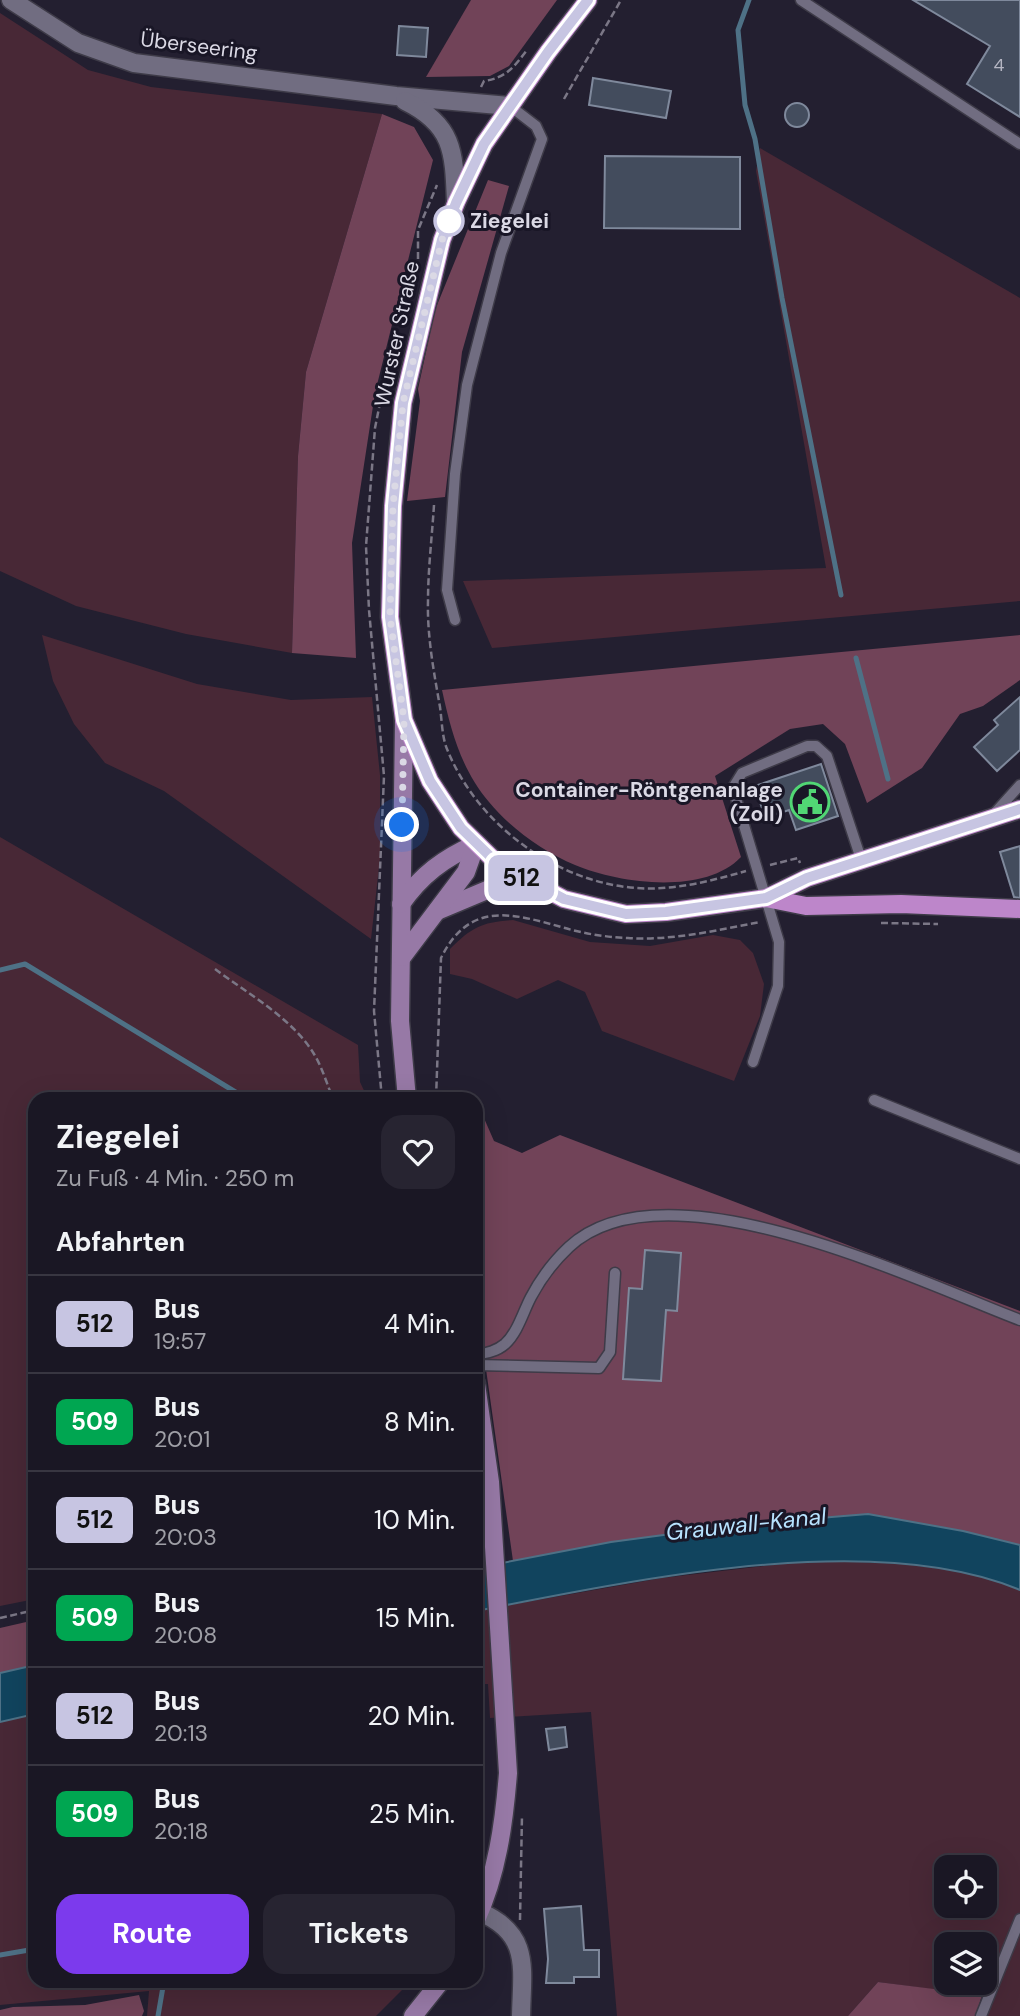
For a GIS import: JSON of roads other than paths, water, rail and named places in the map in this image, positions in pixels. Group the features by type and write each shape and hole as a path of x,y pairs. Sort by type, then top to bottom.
{"main road":[{"name":"Wurster Straße","path":"406,1092 400,1021 404,720 390,617 393,506 403,403 442,240 456,203 484,144 588,0"},
{"name":"Wurster Straße","path":"404,720 430,781 461,828 498,864 531,884 564,899 626,914 666,912 766,898"},
{"path":"766,898 807,878 1020,809"},
{"path":"401,904 433,867 476,844"},
{"path":"402,957 466,872 476,844"},
{"path":"438,911 487,890 531,884"},
{"path":"766,898 806,906 901,904 1020,909"},
{"path":"483,1426 493,1534 508,1773 504,1821 483,1898"},
{"path":"413,2016 435,1988"}],"street":[{"name":"Überseering","path":"11,0 78,43 134,62 396,96 510,106"},
{"name":"Überseering","path":"396,96 426,111 446,134 455,173 456,203"},
{"path":"483,1918 512,1933 521,1955 521,2016"}],"lane":[{"path":"802,0 1020,144"},
{"path":"455,621 447,590 455,474 467,385 501,253 542,139 536,125 510,106"},
{"path":"753,1062 778,986 779,942 734,786 742,773 807,746 816,746 827,756 862,862"},
{"path":"988,820 1020,785"},
{"path":"874,1100 1020,1159"},
{"path":"483,1353 494,1351 506,1343 546,1271 570,1246 594,1229 627,1218 657,1213 783,1231 1020,1320"},
{"path":"483,1365 599,1368 610,1352 615,1273"},
{"path":"981,2016 1020,1919"}],"water":[{"name":"Grauwall-Kanal","path":"868,1514 963,1531 1020,1545 1020,1590 960,1572 894,1563 824,1561 677,1575 483,1610 483,1567 611,1542 746,1524"},
{"path":"28,1667 28,1716 0,1722 0,1673"}],"waterway":[{"path":"749,0 738,30 745,105 755,139 782,298 841,595"},
{"path":"856,658 888,779"},
{"path":"0,970 25,964 235,1092"},
{"path":"0,1955 28,1950"},
{"path":"158,2016 163,1988"}],"place":[{"name":"Ziegelei","path":"449,221"},
{"name":"Container-Röntgenanlage (Zoll)","path":"810,802"}]}
